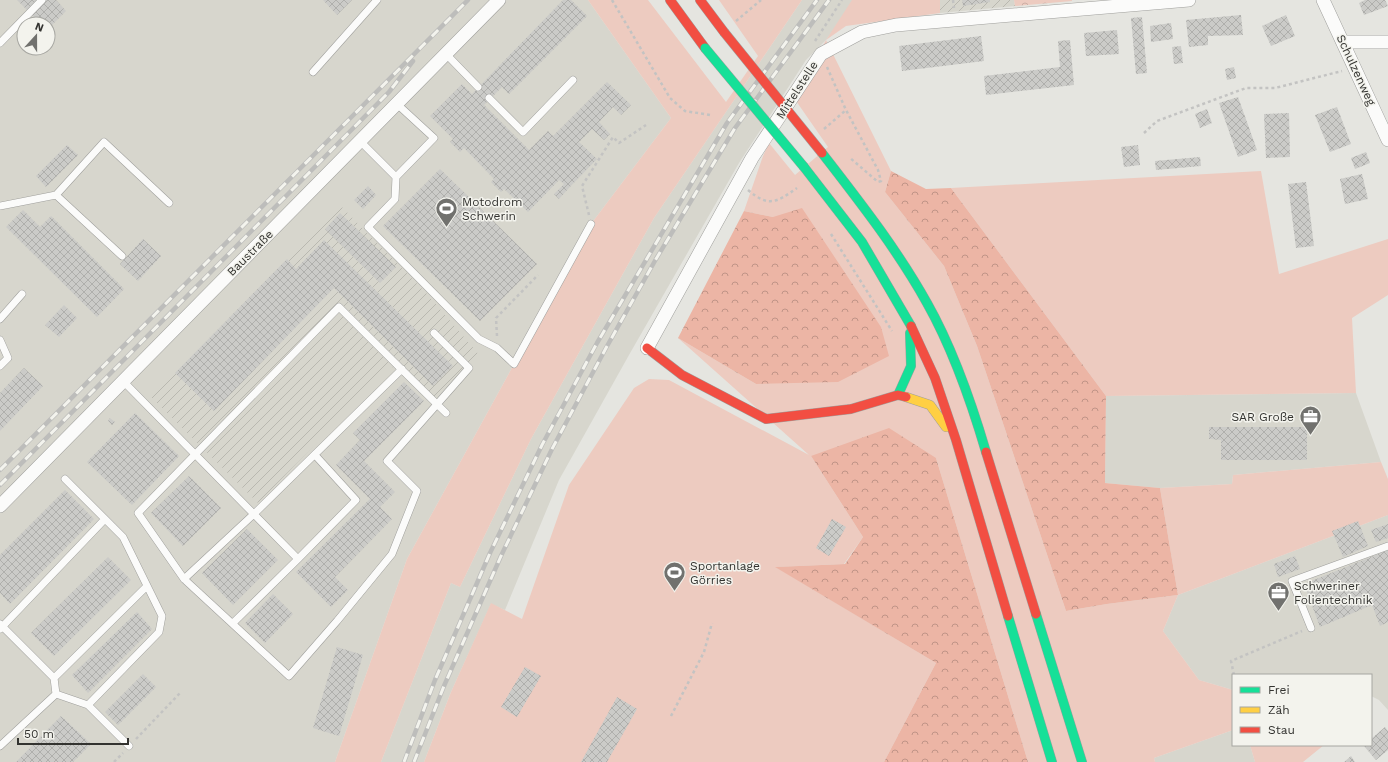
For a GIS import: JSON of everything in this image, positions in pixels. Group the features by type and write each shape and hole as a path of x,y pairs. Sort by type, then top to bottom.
{"highway":[{"path":"670,0 705,48 804,167 862,242 907,316 934,378 956,440 1052,762"},
{"path":"700,0 879,227 919,290 956,365 980,428 1082,762"},
{"path":"898,395 911,371 912,347 907,316"},
{"path":"647,348 682,374 766,419 851,409 898,395 930,406 956,440"}],"street":[{"name":"Baustraße","path":"0,506 361,142 499,0"},
{"name":"Mittelstelle","path":"647,348 752,158 821,54 862,32 896,25 1189,0"},
{"name":"Schulzenweg","path":"1323,0 1388,140"},
{"path":"1343,42 1388,42"}],"lane":[{"path":"0,43 42,0"},
{"path":"313,72 377,0"},
{"path":"446,54 478,87"},
{"path":"489,98 523,132 572,80"},
{"path":"398,104 434,138 396,177 395,199 368,227 479,339 497,348 514,364 591,224"},
{"path":"0,206 56,195 104,142 169,203"},
{"path":"361,142 396,177"},
{"path":"56,195 122,256"},
{"path":"0,318 22,294"},
{"path":"434,333 469,368 436,404 388,460 417,491 392,554 289,676 184,579 138,513 339,308 402,369 436,404 446,413"},
{"path":"0,340 8,358 0,366"},
{"path":"184,579 255,514 402,369"},
{"path":"123,381 196,453 298,558"},
{"path":"233,623 356,500 315,455"},
{"path":"65,479 123,537 162,616 159,632 88,705"},
{"path":"56,694 54,678 1,626 105,519"},
{"path":"1311,628 1292,581 1388,546"},
{"path":"54,678 147,586"},
{"path":"56,694 88,705 129,746"},
{"path":"0,746 56,694"}],"path":[{"path":"612,0 670,98 685,111 710,115"},
{"path":"734,24 761,0"},
{"path":"842,0 814,42 821,54 846,110 878,170 881,180 878,182 848,156"},
{"path":"1144,133 1157,121 1246,88 1275,88 1314,77 1355,68"},
{"path":"823,130 846,110"},
{"path":"591,224 582,186 613,137 619,143 646,125"},
{"path":"739,182 764,201 770,202 780,200 801,185"},
{"path":"829,230 895,336"},
{"path":"497,348 496,318 538,275"},
{"path":"671,716 704,652 712,623"},
{"path":"1234,674 1231,660 1311,628"},
{"path":"114,762 181,692"}],"shaded area":[{"path":"0,0 588,0 671,118 591,224 407,559 335,762 0,762"},
{"path":"802,0 855,0 826,40 806,60 739,163 629,355 559,480 505,610 491,604 451,692 424,762 381,762 451,583 460,587 531,439 654,218"},
{"path":"940,0 1014,0 1015,6 940,13"},
{"path":"338,203 428,295 481,357 436,404 391,366 258,503 148,394"},
{"path":"1356,393 1381,462 1233,475 1232,484 1160,488 1105,483 1106,396"},
{"name":"Schweriner Folientechnik","path":"1388,515 1388,710 1379,700 1372,696 1372,674 1232,674 1232,690 1199,680 1163,631 1178,595"},
{"path":"1232,730 1232,746 1250,746 1255,762 1155,762 1154,758"}],"green space":[{"path":"588,0 648,0 726,102 758,56 719,0 802,0 654,218 531,439 460,587 451,583 381,762 335,762 407,559 591,224 671,118"},
{"path":"852,0 940,0 940,13 846,26 826,40"},
{"path":"1014,0 1072,0 1072,1 1015,6"},
{"path":"826,40 891,171 885,192 944,266 977,346 1066,611 1178,595 1163,631 1199,680 1232,690 1232,730 1154,758 1155,762 1028,762 936,458 811,456 863,537 844,564 776,567 936,663 884,762 424,762 451,692 491,603 522,619 569,485 634,388 649,379 669,380 809,455 678,338 756,384 773,217 744,211 769,143 795,175 828,147 794,98"},
{"path":"891,171 926,189 951,188 1106,396 1105,483 1160,488 1178,595 1066,611 977,346 944,266 885,192"},
{"path":"1261,171 1279,274 1388,239 1388,295 1352,318 1356,393 1106,396 951,188"},
{"path":"802,208 881,327 889,356 838,382 756,384 678,338 744,211 773,217"},
{"path":"889,428 936,458 1028,762 884,762 936,663 775,567 845,564 863,537 811,456"},
{"path":"1381,462 1388,479 1388,515 1178,595 1160,488 1232,484 1233,475"},
{"path":"1250,746 1323,746 1303,762 1255,762"}],"building":[{"path":"17,0 56,0 66,11 56,21 56,16 33,16"},
{"path":"323,0 352,0 337,15"},
{"path":"563,0 571,0 587,16 509,94 502,87 484,105 529,150 548,131 553,136 607,82 631,105 621,115 613,107 599,122 610,134 604,140 592,129 579,142 597,159 559,199 554,194 564,184 559,180 528,212 504,189 501,192 491,182 494,179 464,148 460,152 450,142 453,139 430,116 462,84 472,94"},
{"path":"962,0 990,0 990,2 963,6"},
{"path":"1365,0 1385,0 1388,6 1364,15 1359,3"},
{"path":"1241,15 1243,35 1208,36 1208,45 1189,47 1186,20"},
{"path":"1286,15 1295,36 1271,46 1262,26"},
{"path":"1142,17 1147,73 1136,74 1131,18"},
{"path":"1171,23 1173,39 1151,42 1150,26"},
{"path":"1117,30 1119,54 1086,56 1084,33"},
{"path":"981,36 984,61 902,71 899,46"},
{"path":"1070,40 1074,85 986,95 984,76 1060,67 1058,41"},
{"path":"1181,46 1183,63 1174,64 1172,47"},
{"path":"1234,67 1236,78 1227,80 1225,69"},
{"path":"1238,97 1257,150 1238,157 1219,103"},
{"path":"1337,107 1351,144 1330,152 1315,115"},
{"path":"1207,109 1212,123 1200,128 1195,114"},
{"path":"1289,113 1290,157 1266,158 1264,114"},
{"path":"67,145 78,155 46,187 36,176"},
{"path":"1138,145 1140,165 1124,167 1121,147"},
{"path":"1366,152 1370,163 1355,169 1351,158"},
{"path":"1200,157 1201,166 1156,170 1155,161"},
{"path":"440,169 537,264 480,321 383,226"},
{"path":"1362,174 1368,199 1345,204 1340,179"},
{"path":"1306,182 1314,246 1296,248 1288,184"},
{"path":"368,186 376,195 363,209 354,200"},
{"path":"23,210 40,227 51,216 124,289 97,317 6,227"},
{"path":"340,213 396,267 380,283 325,229"},
{"path":"143,239 161,256 138,281 120,264"},
{"path":"324,240 453,366 433,386 334,288 214,411 175,373 287,259 296,269"},
{"path":"64,305 77,318 59,337 45,325"},
{"path":"24,368 43,386 0,431 0,393"},
{"path":"404,382 424,401 364,461 395,492 380,507 392,519 335,577 348,590 331,607 296,572 370,499 336,465 360,440 353,433"},
{"path":"135,413 179,456 132,505 87,462"},
{"path":"110,418 115,422 112,425 108,421"},
{"path":"1209,427 1307,427 1307,460 1221,460 1221,440 1209,439"},
{"path":"189,476 221,508 183,546 151,513"},
{"path":"65,490 94,519 10,604 0,593 0,555"},
{"path":"832,519 846,527 829,556 816,548"},
{"path":"1358,521 1368,546 1343,557 1332,531"},
{"path":"1388,524 1388,538 1376,542 1371,530"},
{"path":"247,529 278,560 233,605 202,573"},
{"path":"1388,550 1388,622 1380,626 1372,605 1320,627 1304,584"},
{"path":"1295,556 1300,569 1278,577 1274,564"},
{"path":"108,557 131,580 54,656 31,633"},
{"path":"273,594 293,614 265,643 245,623"},
{"path":"137,612 152,629 88,693 72,675"},
{"path":"337,647 363,655 339,736 313,728"},
{"path":"525,667 541,676 517,717 501,707"},
{"path":"143,674 156,687 118,725 105,712"},
{"path":"617,697 637,709 607,762 581,762"},
{"path":"61,716 91,744 73,762 16,762"},
{"path":"1385,727 1388,731 1388,750 1376,760 1364,746 1372,746 1372,738"},
{"path":"1351,756 1355,762 1344,762"}],"railway":[{"path":"0,470 468,0"},
{"path":"404,762 435,680 490,553 542,445 597,343 727,123 817,0"},
{"path":"414,762 444,686 501,556 552,449 606,348 656,259 735,128 829,0"},
{"path":"0,485 389,92 413,61"}],"traffic: fast":[{"path":"705,48 804,167"},
{"path":"822,153 864,207 890,244 927,303 961,376 986,452"},
{"path":"804,167 862,242 911,326"},
{"path":"898,395 911,366 910,333"},
{"path":"1036,614 1082,762"},
{"path":"1008,616 1052,762"}],"traffic: slow":[{"path":"906,397 930,405 946,427"}],"traffic: jam":[{"path":"670,0 705,48"},
{"path":"700,0 724,32"},
{"path":"724,32 822,153"},
{"path":"911,326 935,378 956,440 1008,616"},
{"path":"647,348 682,375 766,419 851,409 898,395 906,397"},
{"path":"986,452 1036,614"}],"place":[{"name":"Motodrom Schwerin","path":"447,228"},
{"name":"SAR Große","path":"1310,436"},
{"name":"Sportanlage Görries","path":"675,592"},
{"name":"Schweriner Folientechnik","path":"1279,612"}]}
